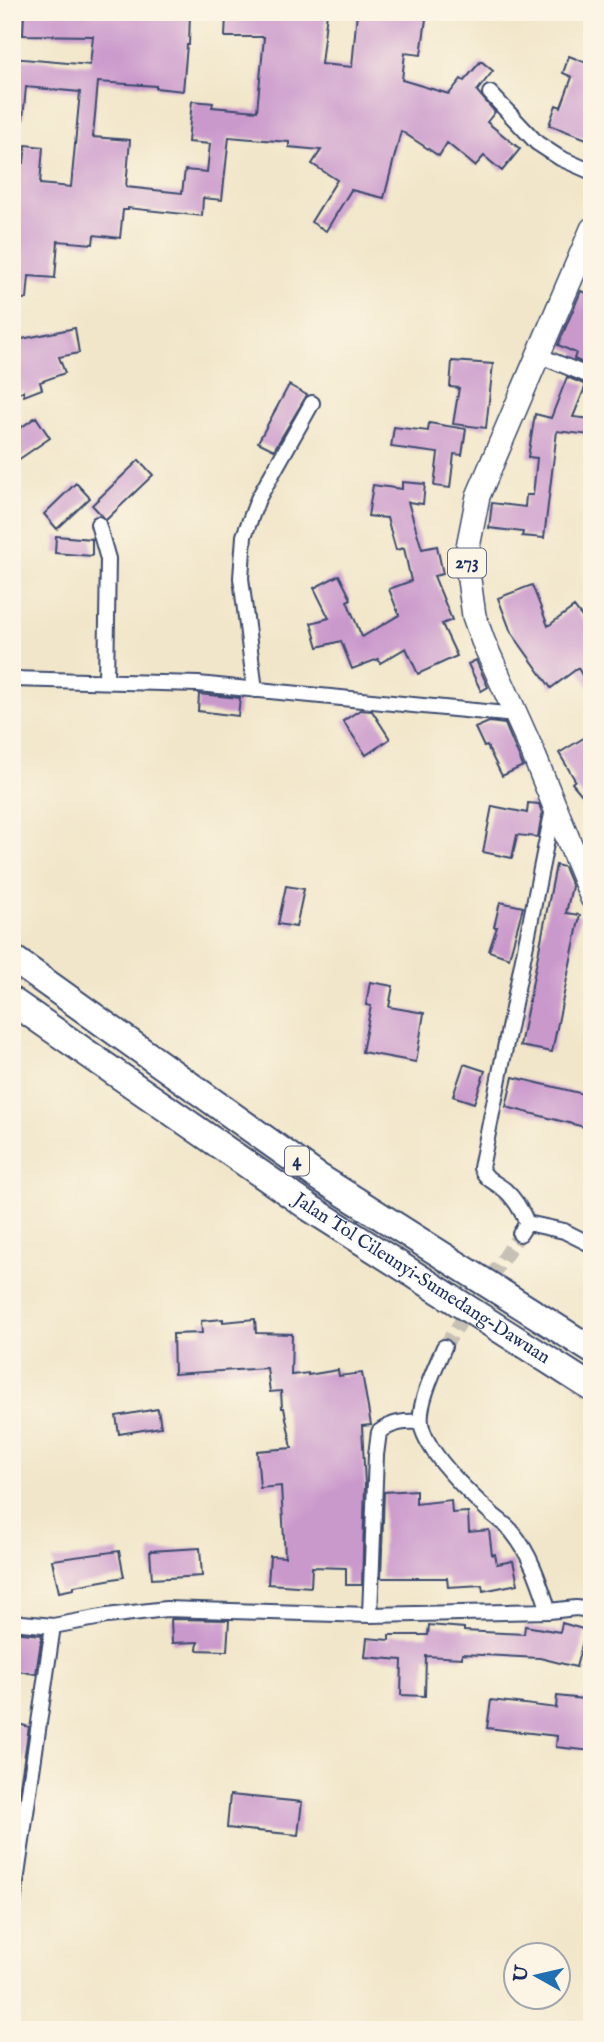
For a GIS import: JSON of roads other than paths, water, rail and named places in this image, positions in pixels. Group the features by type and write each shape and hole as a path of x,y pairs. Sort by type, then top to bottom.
{"highway":[{"name":"Jalan Tol Cileunyi–Sumedang–Dawuan","path":"12,958 317,1175 592,1350"},
{"name":"Jalan Tol Cileunyi–Sumedang–Dawuan","path":"12,1001 310,1208 592,1388"}],"main road":[{"name":"273","path":"592,229 478,496 468,547 469,592 474,616 592,898"}],"street":[{"path":"490,93 537,143 560,158 592,172"},
{"path":"538,355 592,377"},
{"path":"255,690 241,578 244,536 258,499 312,403"},
{"path":"98,524 108,559 106,681"},
{"path":"12,679 198,684 516,715"},
{"path":"554,806 481,1168 485,1177 506,1191 520,1208 523,1228 564,1231 592,1245"},
{"path":"444,1347 423,1405 420,1422 425,1437 455,1478 512,1531 535,1570 549,1611"},
{"path":"370,1615 379,1432 389,1425 404,1421 420,1422"},
{"path":"12,1622 52,1626 166,1609 370,1615 576,1608 592,1610"},
{"path":"12,1910 52,1626"}],"tunnel":[{"path":"444,1347 520,1234"}]}
